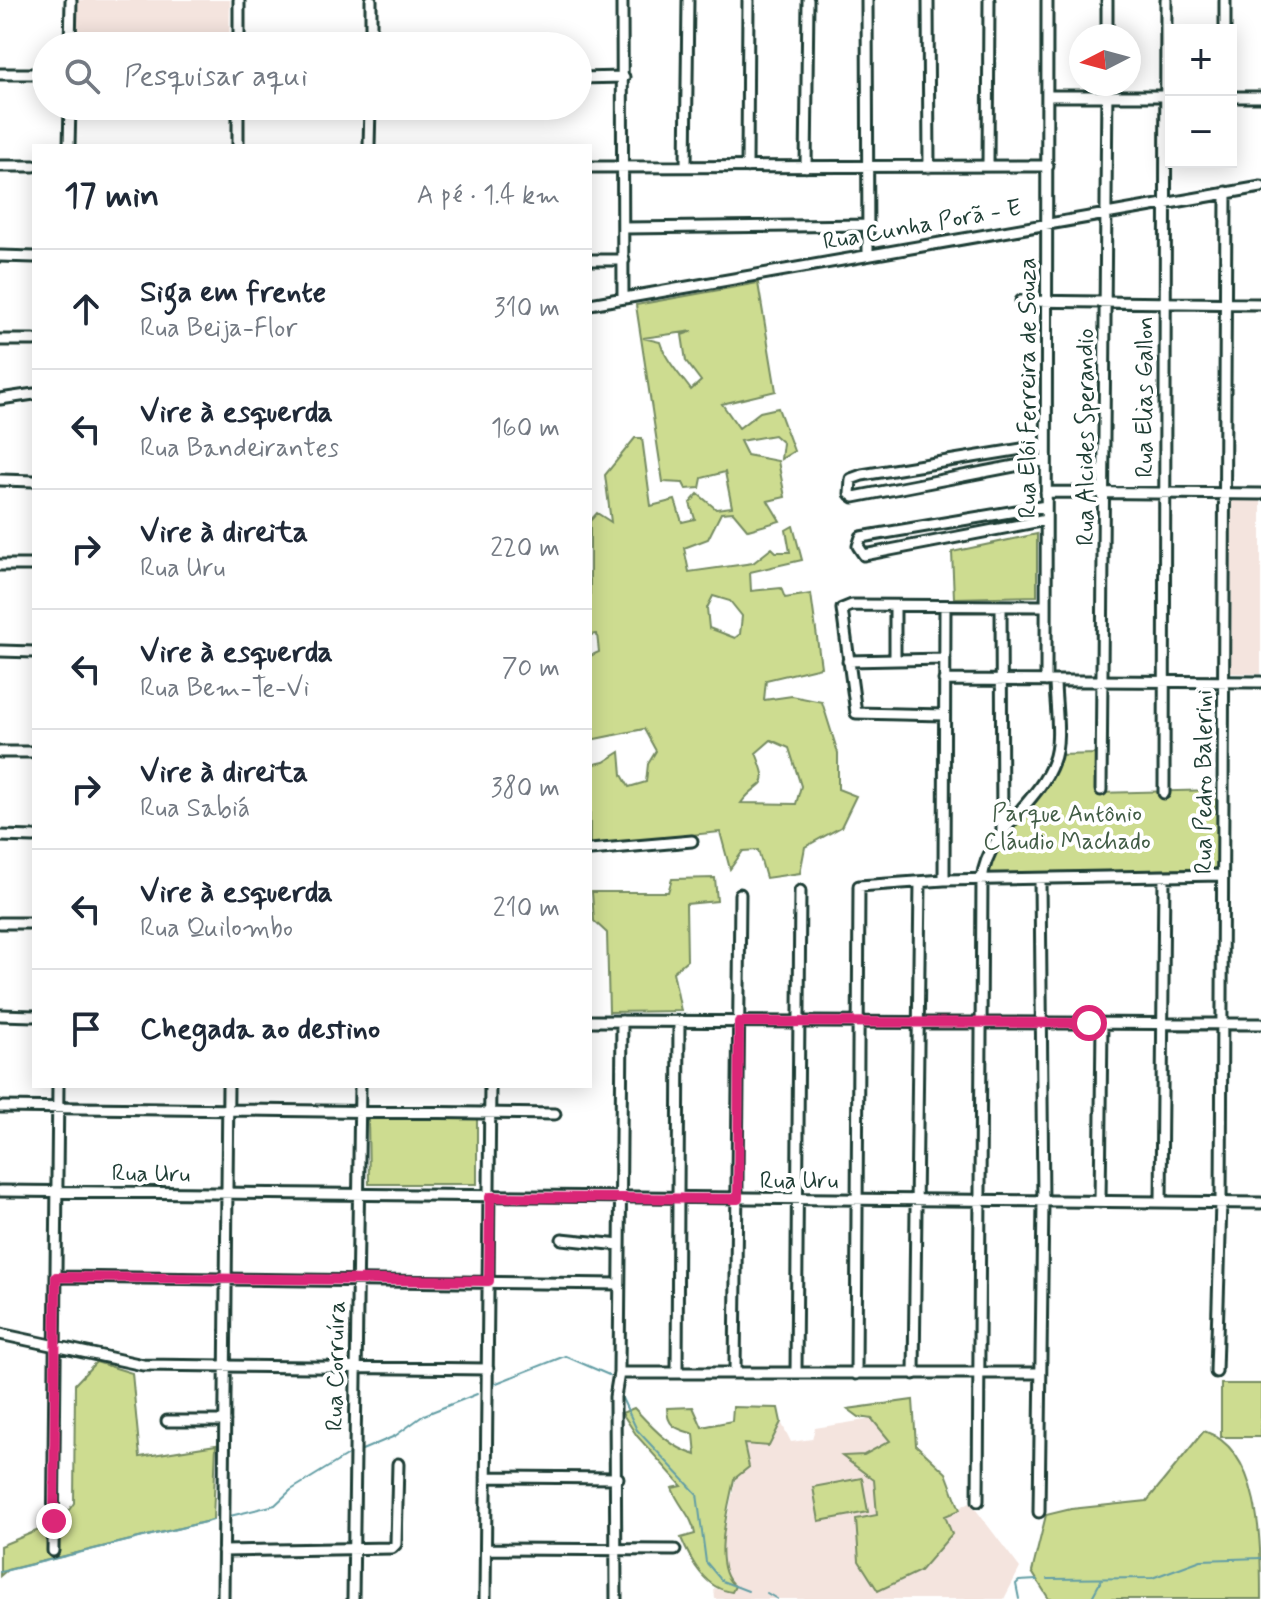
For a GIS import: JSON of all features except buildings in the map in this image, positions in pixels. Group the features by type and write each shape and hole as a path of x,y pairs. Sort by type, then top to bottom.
{"street":[{"path":"70,32 71,0"},
{"path":"239,0 239,32"},
{"path":"371,0 371,32"},
{"path":"622,0 625,166 623,298"},
{"path":"686,166 688,0"},
{"path":"747,167 748,0"},
{"path":"806,167 808,0"},
{"path":"867,0 868,254"},
{"path":"928,0 929,167"},
{"path":"988,166 989,0"},
{"name":"Rua Elói Ferreira de Souza","path":"982,879 984,863 1002,833 1054,762 1045,606 1047,0"},
{"path":"1107,0 1107,24"},
{"name":"Rua Elias Gallon","path":"1166,0 1166,24"},
{"path":"1225,0 1225,24"},
{"path":"0,74 32,74"},
{"path":"592,78 624,77"},
{"path":"1047,96 1069,96"},
{"name":"Rua Alcides Sperandio","path":"1101,790 1107,96"},
{"path":"1141,96 1165,96"},
{"path":"1237,97 1261,97"},
{"path":"69,144 70,120"},
{"path":"238,120 238,144"},
{"path":"369,144 370,120"},
{"path":"0,166 32,166"},
{"path":"592,167 1048,166"},
{"name":"Rua Elias Gallon","path":"1164,793 1167,168"},
{"name":"Rua Cunha Porã - E","path":"592,304 1261,187"},
{"name":"Rua Pedro Balerini","path":"1216,1372 1221,1202 1226,192"},
{"path":"624,228 868,225"},
{"path":"0,256 32,257"},
{"path":"592,260 624,260"},
{"path":"1021,301 1261,304"},
{"path":"0,340 32,340"},
{"path":"0,399 32,394"},
{"path":"1046,445 862,475 851,479 850,494 854,497 924,485 1046,460"},
{"path":"0,480 32,481"},
{"path":"1046,492 1261,494"},
{"path":"1046,506 861,537 858,546 864,555 1046,520"},
{"path":"0,565 32,565"},
{"path":"944,715 856,713 840,615 842,609 852,605 1045,606"},
{"path":"944,880 945,606"},
{"path":"895,607 895,659"},
{"path":"1001,607 1002,833"},
{"path":"0,651 32,652"},
{"path":"848,661 945,659"},
{"path":"944,680 1261,682"},
{"path":"0,752 32,752"},
{"path":"0,836 32,837"},
{"path":"592,850 692,841"},
{"path":"856,1374 859,886 944,880 1222,875"},
{"path":"1161,1201 1164,877"},
{"path":"978,1501 982,1373 982,879"},
{"path":"1039,1512 1043,1202 1040,879"},
{"path":"914,1374 920,882"},
{"path":"796,1372 800,891"},
{"path":"735,1372 740,894"},
{"path":"0,923 32,923"},
{"path":"0,1015 32,1016"},
{"path":"592,1021 1261,1024"},
{"path":"616,1599 618,1478 615,1397 619,1373 622,1021"},
{"path":"677,1372 679,1022"},
{"path":"1100,1202 1102,1023"},
{"path":"53,1551 58,1088"},
{"path":"223,1599 228,1088"},
{"name":"Rua Corruíra","path":"353,1599 360,1088"},
{"path":"485,1599 490,1088"},
{"path":"0,1107 555,1114"},
{"name":"Rua Uru","path":"0,1191 679,1200 1261,1203"},
{"path":"562,1239 620,1245"},
{"path":"56,1277 619,1284"},
{"path":"0,1334 143,1365 488,1369"},
{"path":"619,1373 1040,1373"},
{"path":"167,1421 225,1421"},
{"path":"223,1551 386,1549 396,1544 398,1464"},
{"path":"486,1477 618,1478"},
{"path":"486,1549 675,1550"}],"shaded area":[{"path":"76,0 230,0 229,32 75,32"},
{"path":"1232,498 1261,498 1261,674 1231,673"},
{"path":"872,1419 890,1441 864,1455 844,1456 874,1480 877,1515 856,1519 939,1549 952,1534 945,1516 970,1502 1020,1568 1004,1599 715,1599 714,1588 724,1591 727,1580 721,1549 743,1443 769,1446 781,1422 791,1442 812,1439 815,1428"}],"green space":[{"path":"758,283 776,391 722,404 739,428 760,412 778,408 794,451 781,459 783,443 774,435 740,441 747,455 778,461 785,497 768,501 780,521 748,530 733,512 721,513 708,539 684,548 689,572 753,563 772,548 776,552 790,552 786,530 793,526 802,560 750,572 751,591 781,588 785,598 811,594 821,667 766,680 764,700 792,696 822,702 838,753 838,789 856,796 841,827 805,847 800,873 766,878 758,850 743,851 730,869 720,832 592,845 592,765 604,762 620,752 622,775 629,787 646,782 648,764 656,751 644,729 592,740 592,655 599,652 597,634 592,635 592,519 597,513 611,522 605,475 635,438 642,438 651,506 675,500 682,522 695,519 690,503 698,494 716,509 732,507 725,472 702,478 700,488 686,489 683,483 663,482 636,305","holes":["693,331 682,335 686,361 701,381 691,390 669,361 660,342 643,338","713,596 730,601 742,616 740,634 735,638 709,628 707,608","771,740 789,748 801,786 796,804 741,803 762,783 763,774 756,753"]},
{"path":"1037,534 1037,596 954,598 952,552"},
{"name":"Parque Antônio Cláudio Machado","path":"1097,754 1098,793 1216,790 1218,868 986,875 986,869 1058,755"},
{"path":"715,878 717,901 686,904 687,960 673,972 681,1011 609,1012 607,933 594,921 592,892 668,892 672,879"},
{"path":"368,1118 477,1118 477,1184 369,1184"},
{"path":"96,1362 132,1373 140,1457 216,1445 213,1520 7,1570 0,1576 0,1546 61,1521 74,1503 75,1384"},
{"path":"1221,1384 1261,1384 1261,1437 1221,1437"},
{"path":"913,1400 916,1445 946,1473 960,1510 945,1516 952,1534 920,1571 878,1591 859,1561 856,1519 877,1515 874,1480 842,1456 864,1455 890,1441 872,1419 859,1417 848,1409"},
{"path":"693,1407 702,1427 732,1421 733,1407 778,1408 781,1422 769,1446 744,1444 749,1467 734,1479 723,1536 724,1565 735,1586 732,1592 714,1586 694,1564 681,1538 695,1534 694,1528 672,1488 682,1486 637,1436 622,1413 634,1408 670,1442 696,1455 694,1434 671,1424 667,1408"},
{"path":"1204,1431 1223,1441 1237,1457 1247,1477 1258,1525 1261,1599 1049,1599 1032,1572 1046,1515 1071,1509 1147,1501"},
{"path":"862,1478 868,1512 819,1521 813,1487"}],"waterway":[{"path":"494,1384 565,1356 609,1375"},
{"path":"362,1450 395,1436 424,1415 477,1394"},
{"path":"620,1394 637,1430 697,1494 706,1562 722,1581 748,1591"},
{"path":"230,1516 275,1505 291,1490 348,1455"},
{"path":"0,1572 213,1520"},
{"path":"1048,1579 1152,1578 1201,1560 1261,1558"},
{"path":"1091,1599 1102,1579"},
{"path":"1019,1599 1016,1584 1037,1580"},
{"path":"767,1593 777,1599"}],"route":[{"path":"54,1521 56,1277 489,1281 490,1197 738,1199 739,1022 1089,1023"}]}
